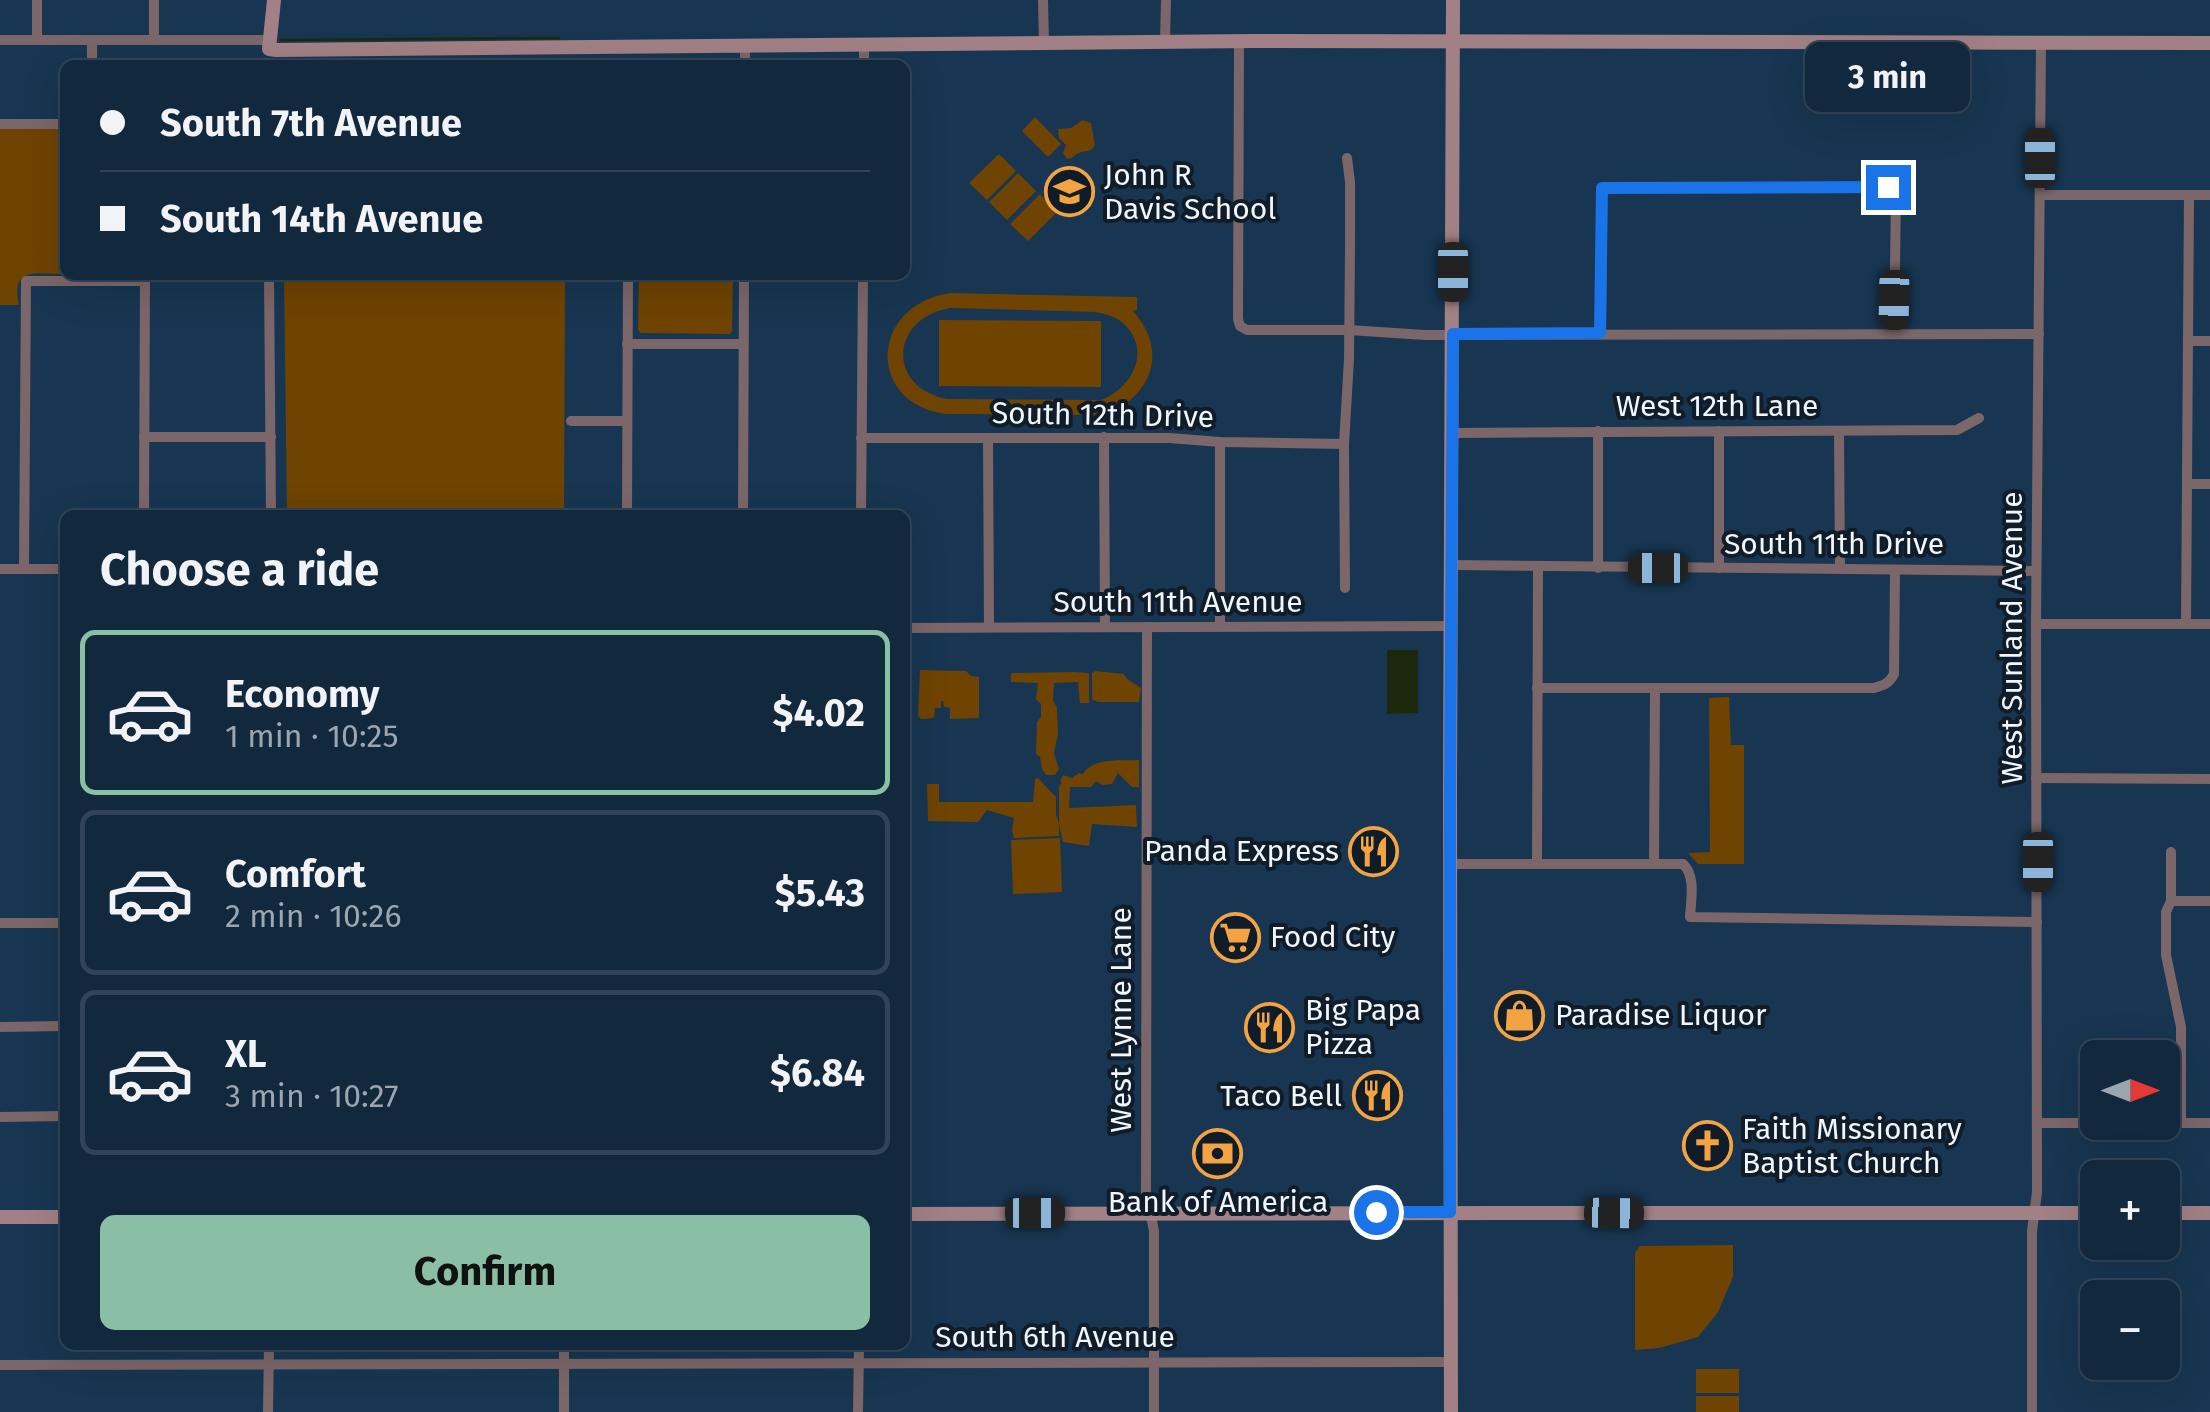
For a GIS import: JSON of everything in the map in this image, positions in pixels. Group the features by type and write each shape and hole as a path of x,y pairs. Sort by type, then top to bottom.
{"main road":[{"path":"274,0 269,51 1165,41 2210,44"},
{"path":"1451,1412 1453,0"},
{"path":"2180,1213 2210,1213"},
{"path":"910,1214 2080,1214"},
{"path":"0,1217 60,1217"}],"street":[{"path":"37,0 37,40"},
{"path":"154,0 154,40"},
{"path":"1044,0 1044,42"},
{"path":"1165,41 1166,0"},
{"path":"0,40 154,40 269,51"},
{"path":"92,40 92,60"},
{"path":"1239,41 1238,318 1240,326 1250,331 2039,334"},
{"name":"West Sunland Avenue","path":"2032,1412 2037,1123 2036,571 2041,43"},
{"path":"864,45 864,60"},
{"path":"745,46 745,60"},
{"path":"0,124 60,124"},
{"path":"1345,588 1350,182 1347,158"},
{"path":"1600,333 1602,188 1894,188 1894,334"},
{"path":"2186,624 2189,194"},
{"path":"2040,195 2210,195"},
{"path":"24,569 26,281 66,280"},
{"path":"144,510 145,280"},
{"path":"269,280 271,510"},
{"path":"627,510 628,280"},
{"path":"743,510 744,280"},
{"path":"861,510 862,280"},
{"path":"2188,341 2210,341"},
{"path":"627,344 743,344"},
{"name":"West 12th Lane","path":"1452,432 1956,430 1979,418"},
{"path":"570,421 627,421"},
{"path":"1598,431 1598,568"},
{"path":"1839,431 1840,569"},
{"path":"1719,432 1719,568"},
{"path":"144,438 272,437"},
{"path":"1104,437 1105,627"},
{"name":"South 12th Drive","path":"862,438 1104,437 1344,444"},
{"path":"988,438 989,628"},
{"path":"1220,442 1220,626"},
{"path":"2188,484 2210,484"},
{"name":"South 11th Drive","path":"1452,564 2036,571"},
{"path":"1537,863 1538,567"},
{"path":"0,569 60,569"},
{"path":"1537,688 1874,688 1890,682 1894,667 1895,570"},
{"path":"2036,624 2210,624"},
{"name":"South 11th Avenue","path":"910,628 1451,626"},
{"name":"West Lynne Lane","path":"1147,627 1146,1192 1154,1232 1154,1412"},
{"path":"1654,863 1655,688"},
{"path":"2036,778 2210,779"},
{"path":"2171,852 2166,955 2181,1026 2181,1123"},
{"path":"1450,864 1678,863 1688,868 1691,878 1690,918 2037,922"},
{"path":"2171,900 2210,901"},
{"path":"0,924 60,924"},
{"path":"0,1026 60,1026"},
{"path":"0,1117 60,1116"},
{"path":"2037,1123 2210,1123"},
{"path":"268,1412 269,1350"},
{"path":"564,1350 564,1412"},
{"path":"858,1412 859,1350"},
{"name":"South 6th Avenue","path":"0,1365 1451,1362"}],"shaded area":[{"path":"282,58 565,58 565,60"},
{"path":"1035,117 1061,144 1048,157 1022,131"},
{"path":"1083,120 1091,123 1095,145 1067,159 1063,153 1066,145 1059,138 1058,129 1071,128"},
{"path":"0,128 60,129 60,274 28,274 19,283 19,305 0,305"},
{"path":"999,154 1016,171 987,200 969,183"},
{"path":"1018,173 1036,191 1007,220 989,202"},
{"path":"1040,194 1057,212 1028,241 1010,224"},
{"path":"284,280 565,280 564,510 287,510"},
{"path":"639,280 733,280 730,334 638,330"},
{"path":"950,293 1137,297 1137,310 1133,311 1150,341 1150,371 1134,396 1105,415 946,414 920,406 901,392 891,374 888,354 892,334 904,315 924,301","holes":["951,308 1095,312 1121,321 1137,346 1135,368 1129,378 1101,400 947,399 927,392 913,381 905,367 903,352 916,324"]},
{"path":"939,320 1101,321 1101,387 939,386"},
{"path":"1387,650 1418,650 1418,713 1387,714"},
{"path":"920,670 966,671 979,677 979,718 950,719 950,708 941,701 934,718 921,719"},
{"path":"1011,673 1089,673 1089,703 1080,703 1078,682 1054,683 1058,734 1054,753 1059,769 1055,775 1046,775 1036,754 1037,722 1041,717 1041,704 1036,699 1038,683 1011,682"},
{"path":"1092,673 1124,674 1141,688 1139,702 1092,699"},
{"path":"1729,697 1731,745 1744,745 1744,864 1698,864 1688,853 1710,852 1709,698"},
{"path":"1139,760 1139,787 1132,787 1118,773 1112,784 1096,781 1091,787 1070,787 1069,808 1136,805 1137,827 1092,824 1089,846 1063,842 1059,787 1063,775 1072,778 1100,762"},
{"path":"1038,778 1056,797 1059,836 1014,838 1014,818 987,810 978,822 928,821 927,784 939,784 939,802 1033,802"},
{"path":"1060,838 1062,892 1013,894 1011,840"},
{"path":"1733,1245 1733,1277 1718,1312 1698,1337 1635,1350 1635,1253 1640,1246"},
{"path":"1696,1369 1739,1369 1739,1393 1696,1393"},
{"path":"1696,1396 1739,1396 1739,1412 1696,1412"}],"waterway":[{"path":"281,40 559,38"}],"place":[{"name":"John R Davis School","path":"1069,192"},
{"name":"Panda Express","path":"1374,851"},
{"name":"Food City","path":"1235,937"},
{"name":"Paradise Liquor","path":"1520,1015"},
{"name":"Big Papa Pizza","path":"1270,1027"},
{"name":"Taco Bell","path":"1377,1096"},
{"name":"Faith Missionary Baptist Church","path":"1707,1146"},
{"name":"Bank of America","path":"1218,1153"}],"route":[{"path":"1376,1212 1450,1212 1453,334 1600,333 1602,188 1888,187"}]}
